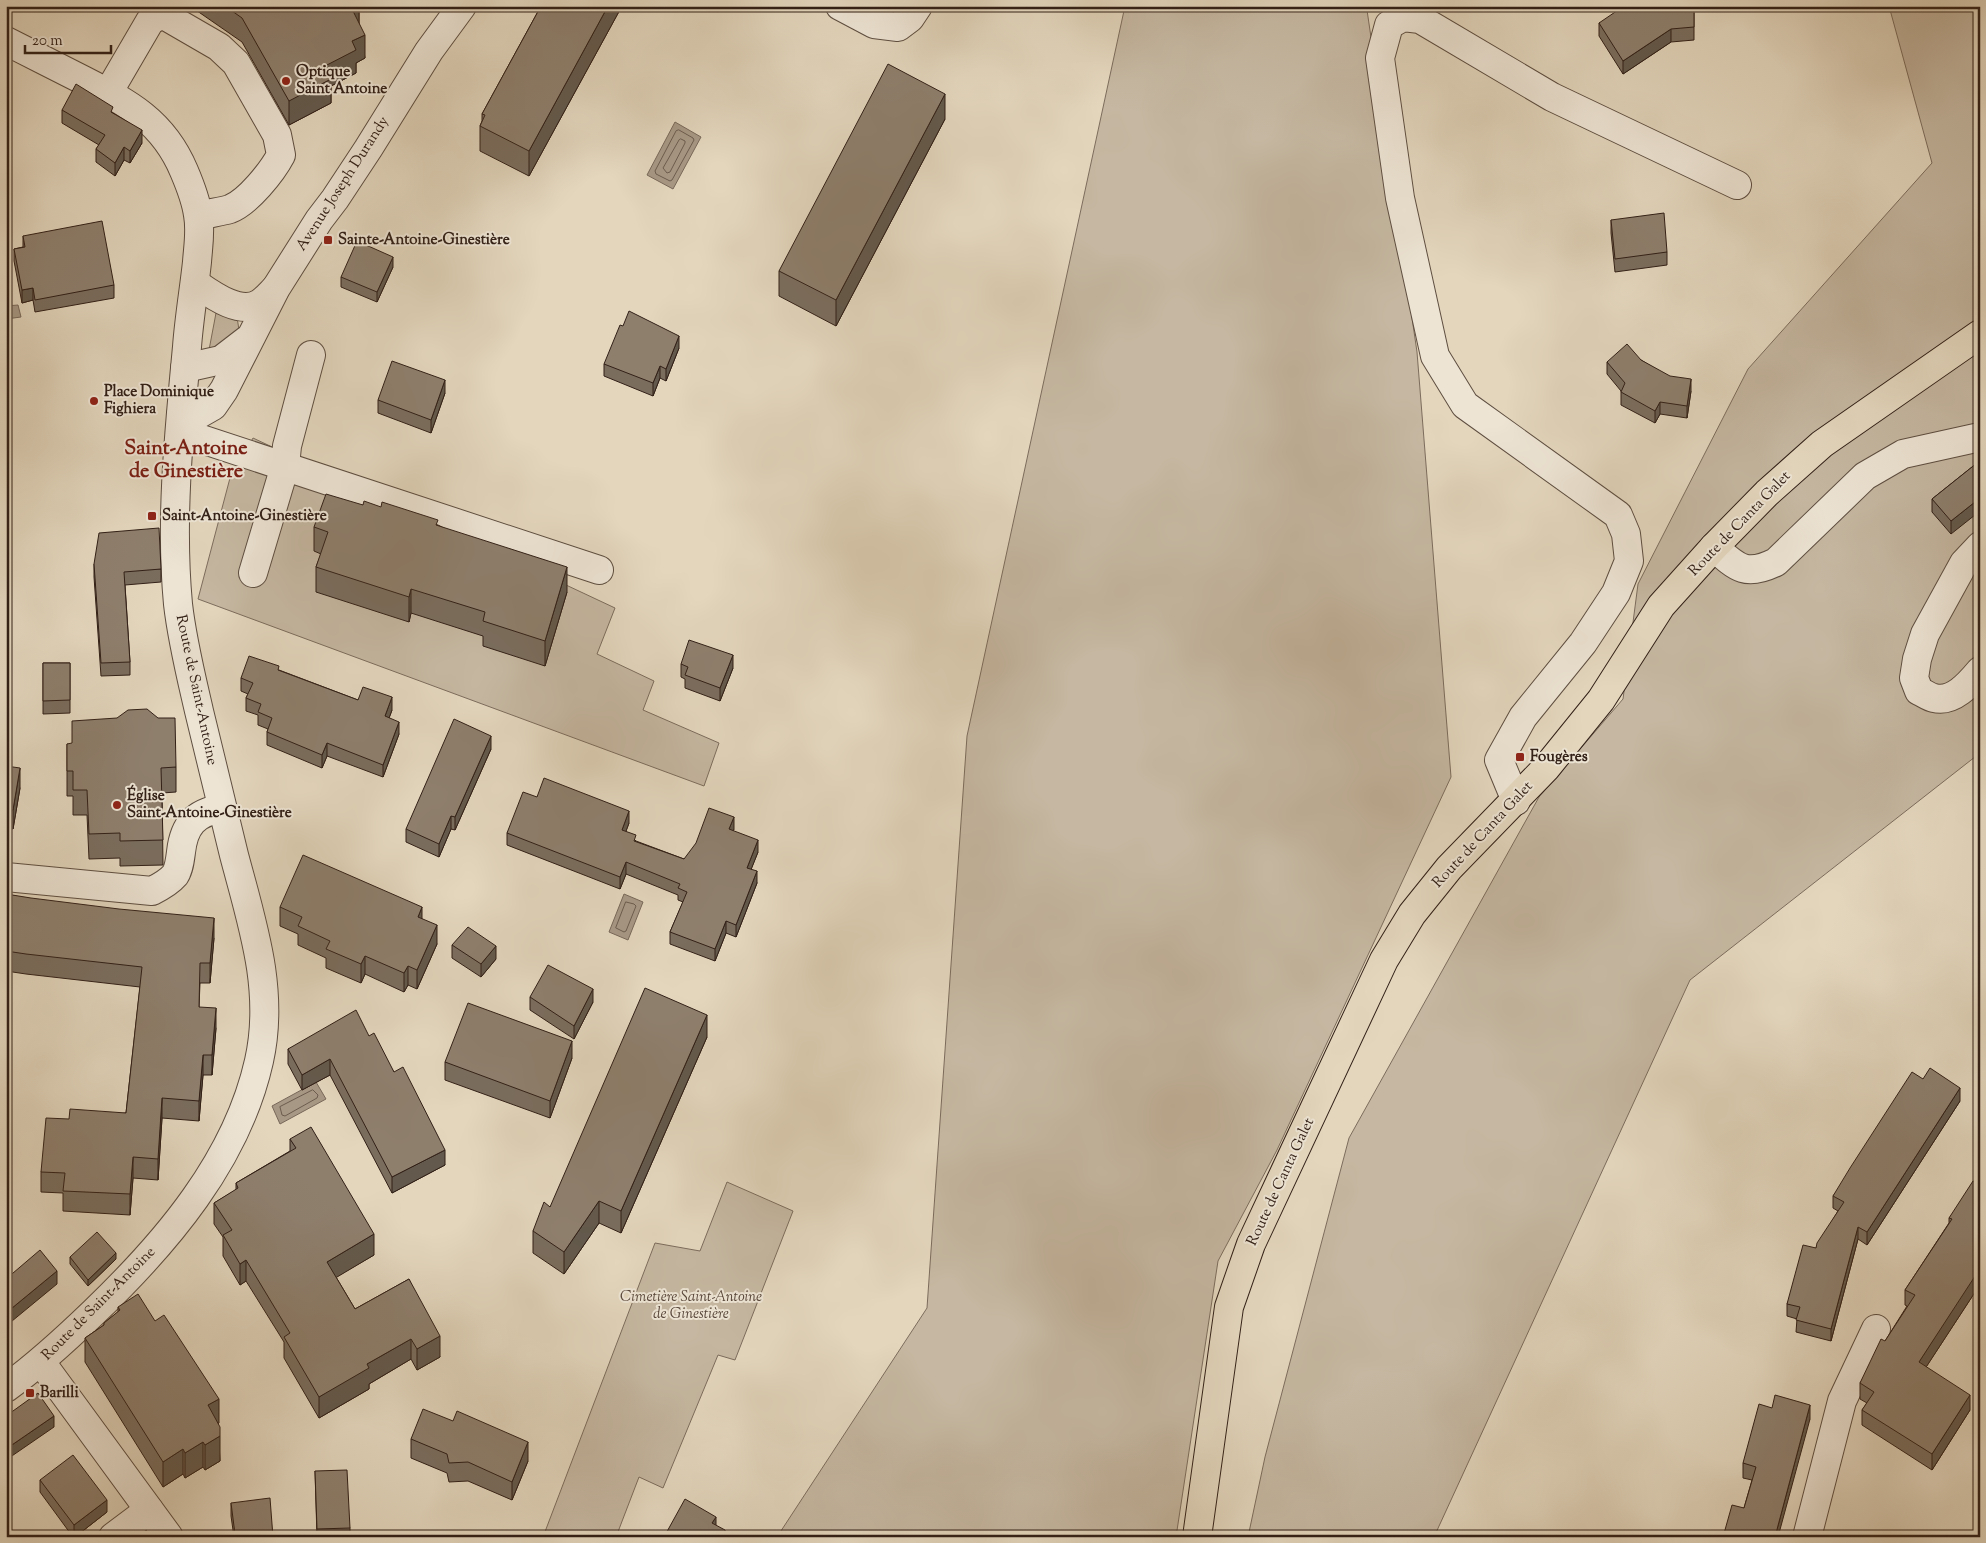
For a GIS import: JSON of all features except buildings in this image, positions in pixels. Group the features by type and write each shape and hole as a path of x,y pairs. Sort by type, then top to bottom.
{"main road":[{"name":"Route de Canta Galet","path":"1197,1537 1229,1307 1252,1244 1384,960 1412,914 1449,868 1546,768 1602,700 1661,606 1767,492 1822,444 1980,334"}],"street":[{"name":"Avenue Joseph Durandy","path":"276,288 319,220 368,149 429,51 462,6"},
{"path":"840,6 874,24 898,27 910,18 918,6"},
{"path":"108,93 150,21 162,14 219,47 236,62 277,135 282,155 276,166 257,188 231,208 198,216"},
{"path":"1516,801 1499,760 1523,716 1583,644 1616,593 1629,561 1626,534 1618,515 1465,405 1435,356 1400,198 1381,68 1380,58 1389,25 1403,17 1420,19 1552,97 1737,185"},
{"name":"Route de Saint-Antoine","path":"6,41 136,109 159,128 172,145 192,190 198,216 199,237 185,368 175,518 178,607 222,808 260,954 265,990 265,1019 260,1059 250,1094 234,1130 196,1198 158,1245 117,1290 41,1362 6,1388"},
{"path":"194,283 217,298 247,307 259,304 276,288"},
{"path":"181,423 213,406 224,390 276,288"},
{"path":"185,368 221,360 251,338"},
{"path":"253,572 285,466 288,446 311,355"},
{"path":"181,423 285,466 599,570"},
{"path":"1714,547 1731,562 1742,568 1760,570 1776,562 1865,476 1903,454 1980,437"},
{"path":"1980,546 1964,563 1925,634 1917,659 1914,678 1920,691 1935,698 1953,696 1969,684 1980,671"},
{"path":"6,876 152,890 164,884 175,874 179,866 182,844 195,818 207,811 222,808"},
{"path":"1807,1537 1842,1401 1876,1329"},
{"path":"41,1362 169,1537"},
{"path":"114,1537 149,1510"}],"green space":[{"path":"1125,6 1368,6 1367,10 1417,352 1451,777 1277,1150 1218,1261 1176,1537 777,1537 927,1308 967,736"},
{"path":"1889,6 1980,6 1980,753 1690,980 1434,1537 1248,1537 1265,1457 1349,1138 1539,797 1623,699 1638,584 1748,369 1932,163"},
{"path":"216,313 237,317 239,330 219,349 209,350"},
{"path":"253,438 615,608 597,654 654,681 643,710 719,743 704,786 198,599 230,478"},
{"name":"Cimetière Saint-Antoine de Ginestière","path":"727,1182 793,1211 735,1360 718,1355 663,1488 639,1477 616,1537 543,1537 655,1243 700,1251"}],"water":[{"path":"675,122 701,137 673,189 647,175"},
{"path":"18,305 21,317 6,319 6,306"},
{"path":"624,894 643,902 628,940 609,932"},
{"path":"316,1082 326,1099 280,1124 272,1106"}],"place":[{"name":"Optique Saint Antoine","path":"286,81"},
{"name":"Sainte-Antoine-Ginestière","path":"328,240"},
{"name":"Place Dominique Fighiera","path":"94,401"},
{"name":"Saint-Antoine-Ginestière","path":"152,516"},
{"name":"Fougères","path":"1520,757"},
{"name":"Église Saint-Antoine-Ginestière","path":"117,805"},
{"name":"Barilli","path":"30,1393"}],"district":[{"name":"Saint-Antoine de Ginestière","path":"186,460"}]}
